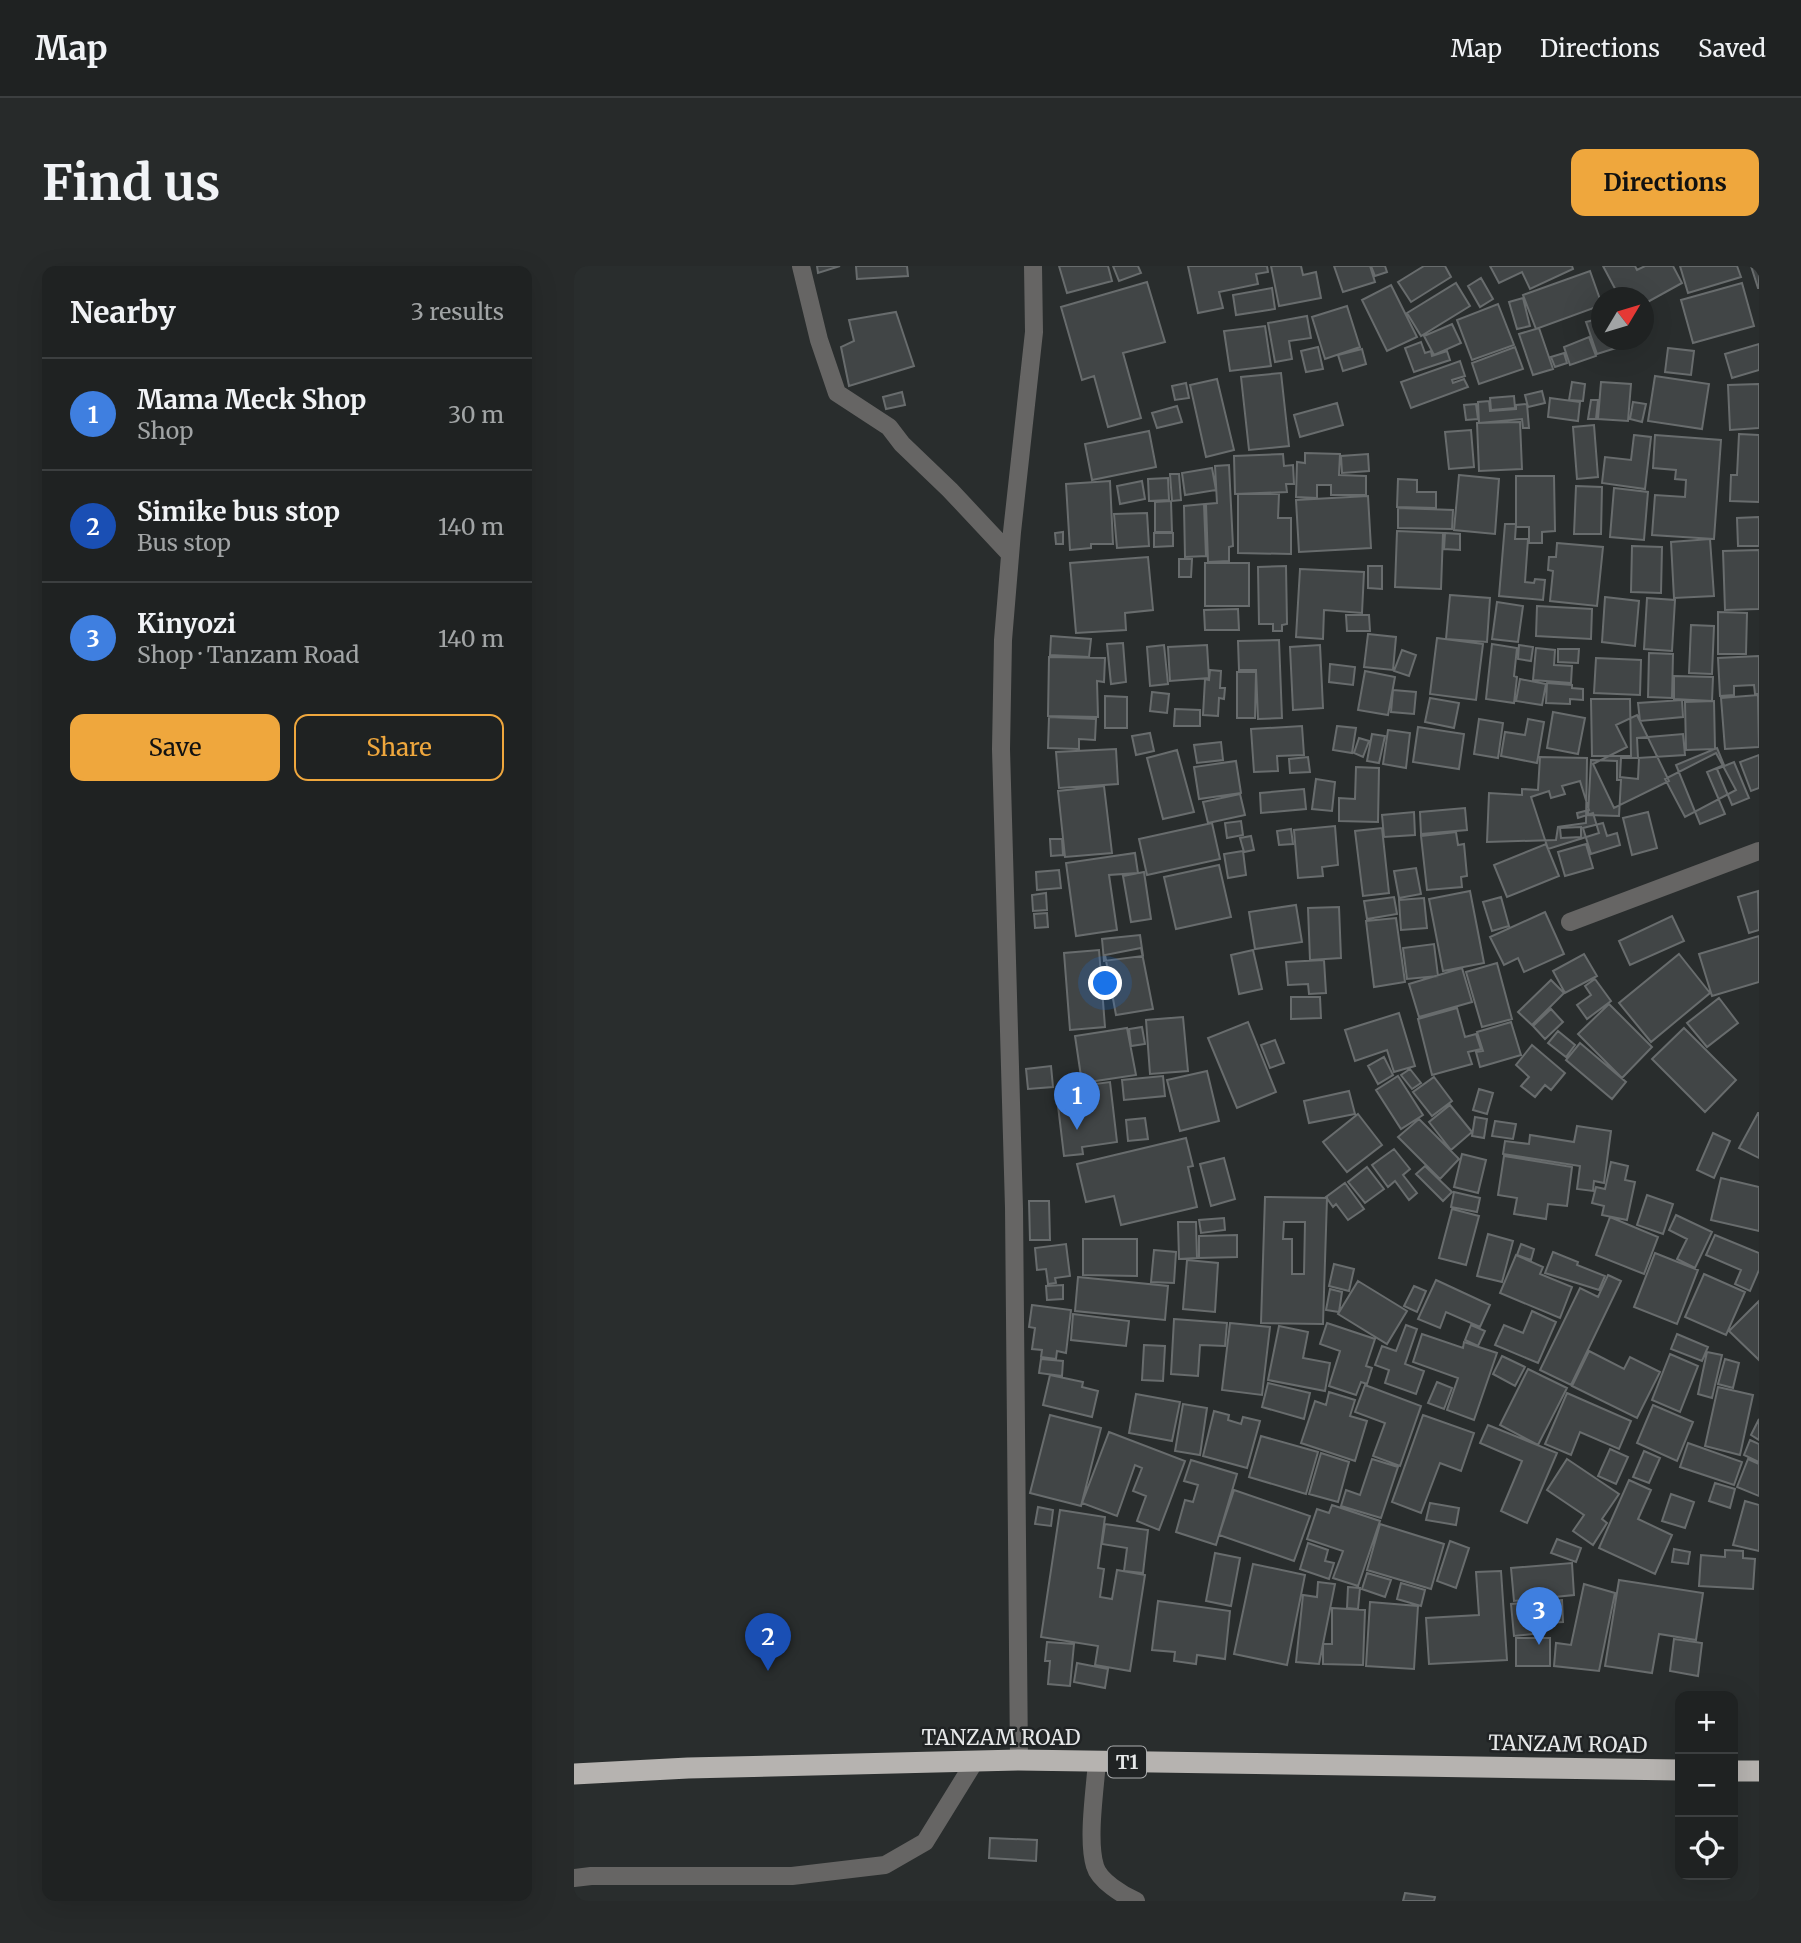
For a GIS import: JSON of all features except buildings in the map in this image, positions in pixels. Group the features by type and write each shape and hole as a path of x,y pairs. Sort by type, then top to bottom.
{"highway":[{"name":"TANZAM ROAD","path":"574,1774 688,1768 1019,1760 1675,1770"},
{"path":"1738,1771 1759,1771"}],"street":[{"path":"801,266 820,341 837,393 889,427 902,444 1010,554"},
{"path":"1019,1760 1014,1208 1001,750 1003,640 1034,332 1033,266"},
{"path":"1570,922 1759,851"},
{"path":"574,1878 792,1876 885,1865 925,1842 975,1761"},
{"path":"1097,1761 1092,1842 1095,1869 1119,1894 1136,1901"}],"place":[{"name":"Mama Meck Shop","path":"1077,1130"},
{"name":"Kinyozi","path":"1539,1645"},
{"name":"Simike bus stop","path":"768,1671"}]}
